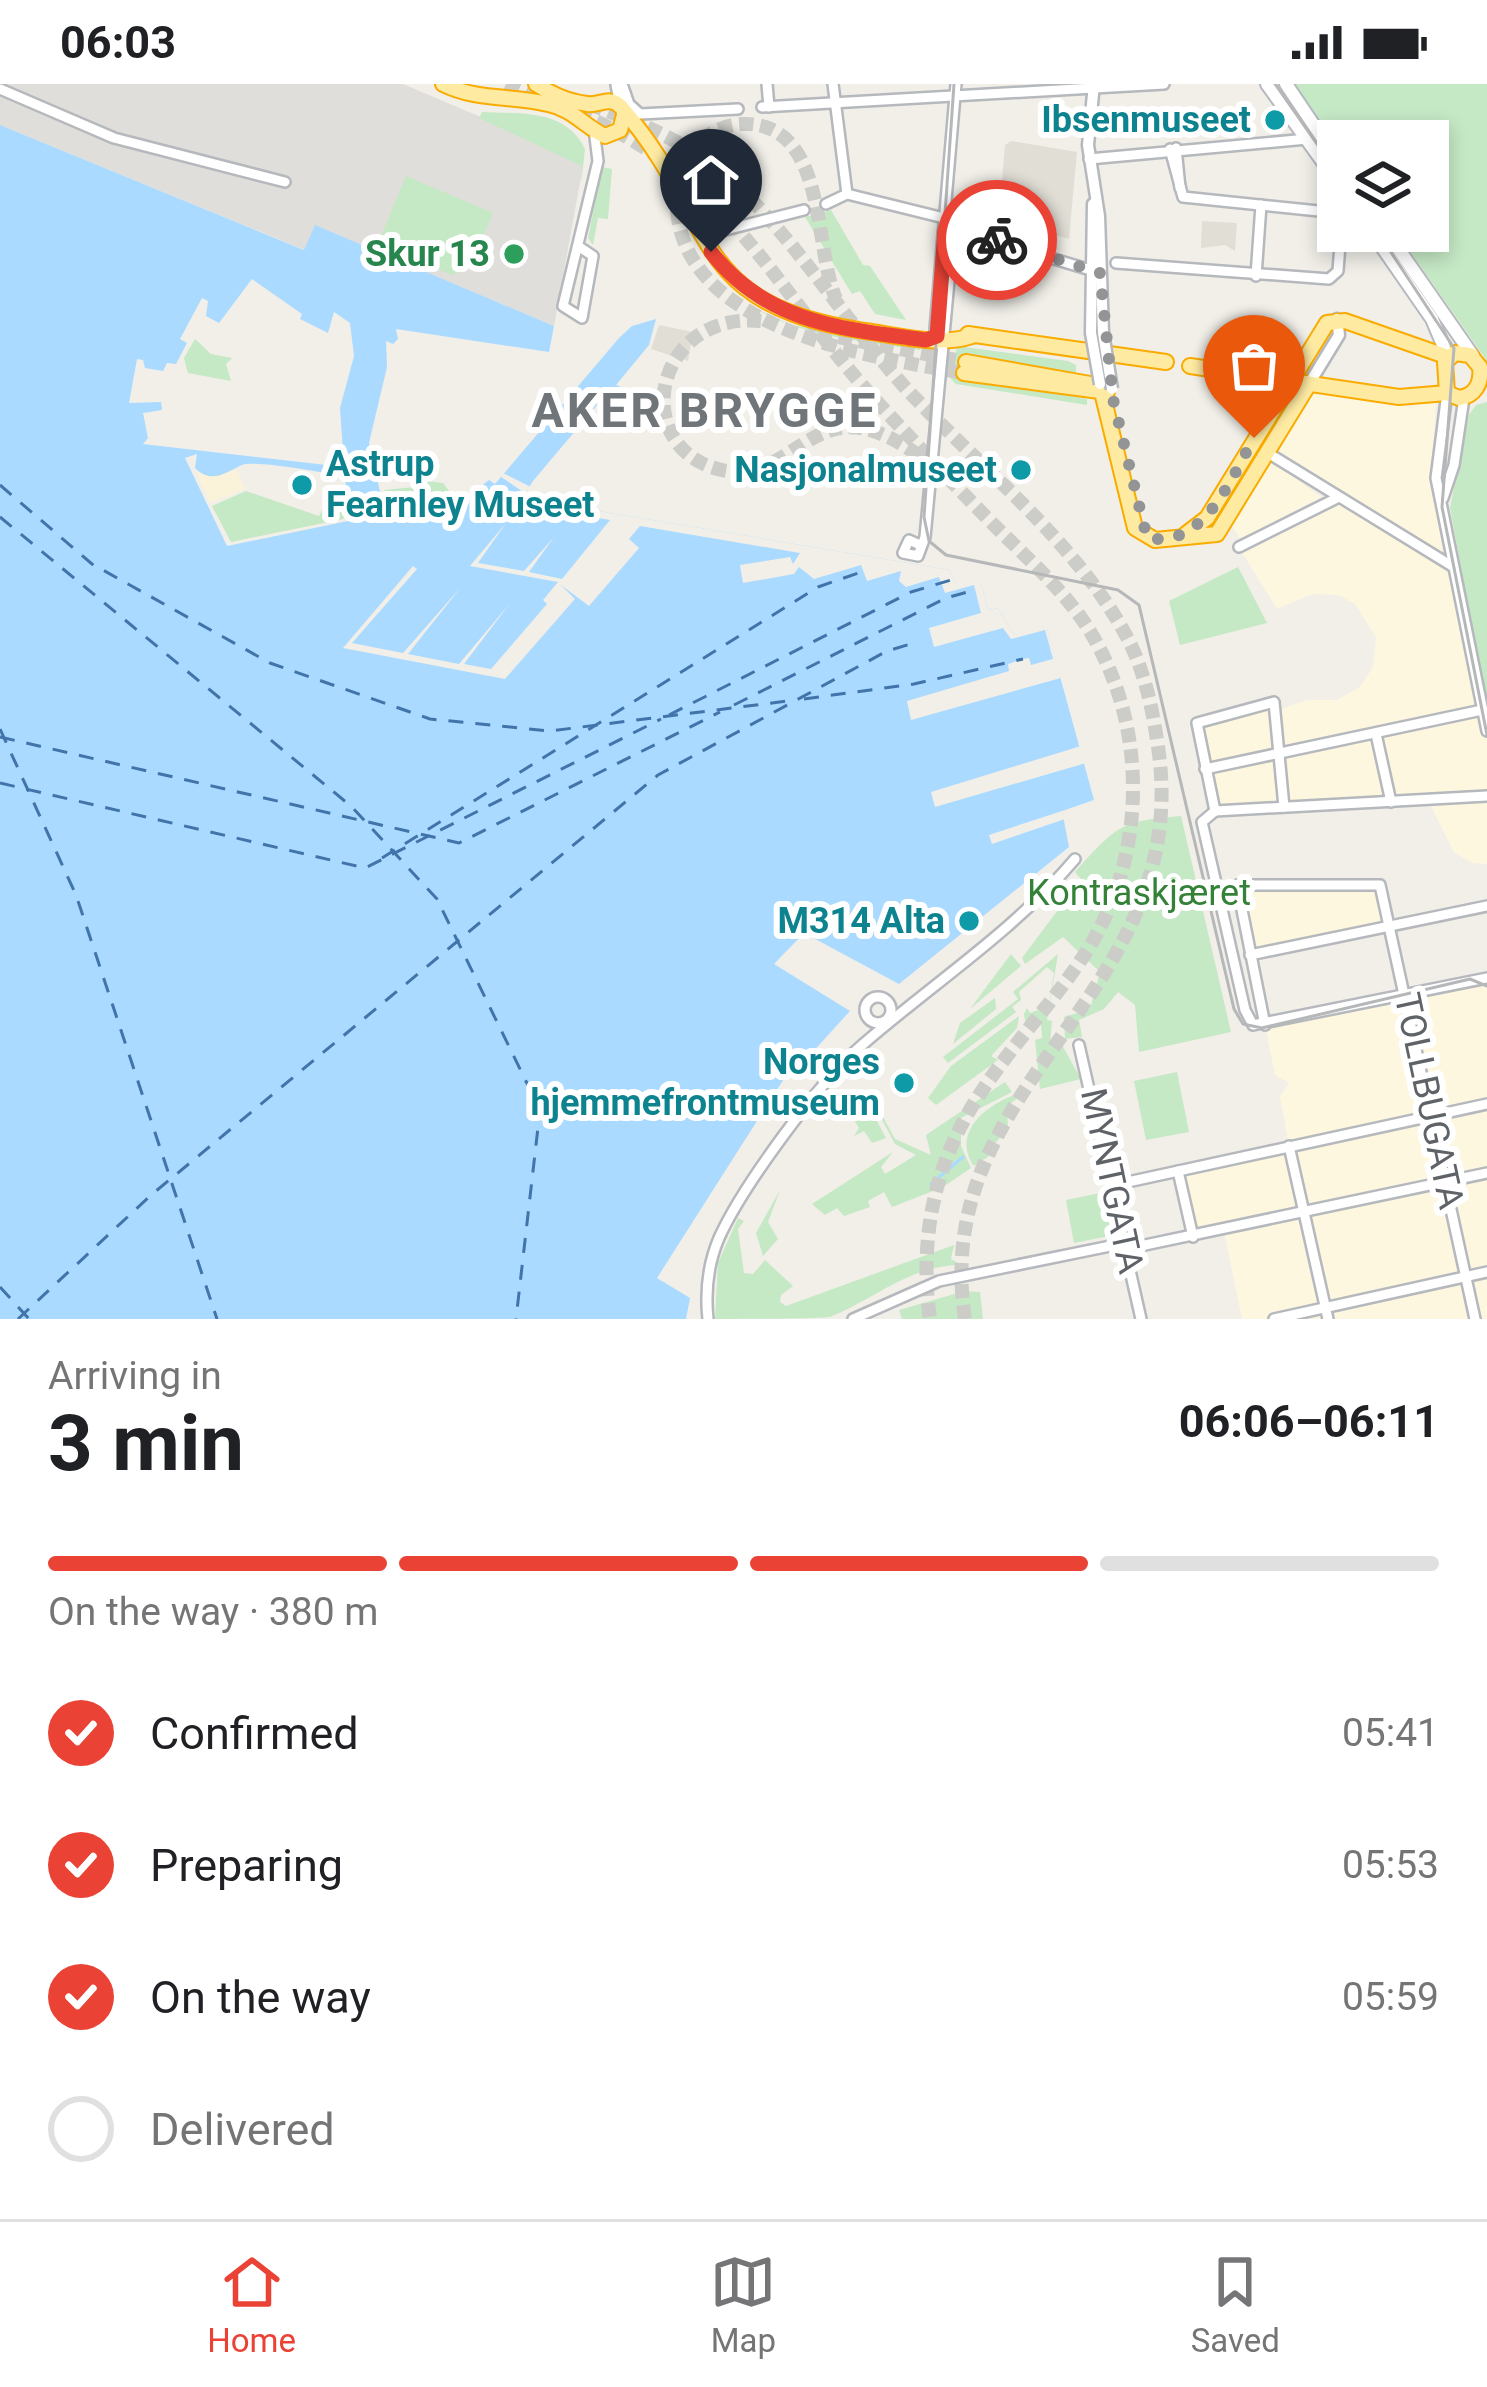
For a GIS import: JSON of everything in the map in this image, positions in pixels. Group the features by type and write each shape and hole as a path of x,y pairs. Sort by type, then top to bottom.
{"highway":[{"path":"443,84 474,96 546,103 615,134 639,146 679,198"},
{"path":"536,84 622,110 736,282 784,312 926,340 972,336 1070,350 1088,357 1166,362"},
{"path":"592,125 599,103"},
{"path":"615,134 622,110"},
{"path":"1209,528 1323,326 1337,319 1448,358"},
{"path":"1190,366 1400,397 1475,394 1480,365 1461,352 1448,358 1442,372 1447,393"},
{"path":"965,368 1105,389 1144,536 1155,540 1209,528 1268,453 1309,384"}],"main road":[{"path":"1268,84 1317,153"},
{"path":"1286,84 1317,129"},
{"path":"1385,252 1432,320 1448,358"},
{"path":"1401,252 1480,365"}],"street":[{"path":"599,103 618,84"},
{"path":"618,84 628,104 640,114 738,109"},
{"path":"618,84 622,110"},
{"path":"767,84 765,107 1164,84"},
{"path":"833,84 847,194"},
{"path":"920,545 925,537 955,229 956,84"},
{"path":"1094,87 1089,159 1097,333 1105,389"},
{"path":"0,89 114,138 285,182"},
{"path":"581,248 593,256 582,318 563,306 572,260 581,248 599,156 592,125"},
{"path":"599,156 615,134"},
{"path":"1089,159 1307,139"},
{"path":"1175,148 1180,188 1188,199 1317,211"},
{"path":"826,204 847,194 940,217"},
{"path":"1256,276 1261,205"},
{"path":"702,236 804,209"},
{"path":"955,229 1094,271"},
{"path":"1116,263 1256,276 1335,276 1338,252"},
{"path":"1309,384 1338,339 1337,319"},
{"path":"1447,393 1435,470 1487,731"},
{"path":"1442,503 1475,394"},
{"path":"1268,453 1452,566"},
{"path":"1209,528 1239,547 1337,498"},
{"path":"1215,811 1197,723 1274,702 1284,807"},
{"path":"1205,769 1482,710"},
{"path":"1376,734 1391,802"},
{"path":"1487,796 1215,811 1202,822 1245,1010 1253,1025 1487,978"},
{"path":"708,1319 709,1274 727,1222 820,1091 858,1048 1024,914 1075,860"},
{"name":"TOLLBUGATA","path":"1250,955 1235,892 1242,884 1379,885 1475,1319"},
{"path":"1265,1025 1250,955 1487,906"},
{"path":"858,1048 874,1022"},
{"name":"MYNTGATA","path":"1079,1045 1141,1319"},
{"path":"1114,1185 1487,1104"},
{"path":"1289,1146 1327,1313"},
{"path":"1178,1171 1193,1237"},
{"path":"853,1319 928,1284 1193,1237 1487,1173"},
{"path":"1274,1319 1327,1313 1487,1272"}],"shaded area":[{"path":"0,84 403,84 502,126 583,166 554,326 316,226 305,250 0,125"},
{"path":"1011,141 1077,152 1069,239 999,218 1005,145"},
{"path":"1202,221 1237,223 1235,251 1225,245 1201,248"},
{"path":"659,325 693,332 688,361 651,349"},
{"path":"1314,390 1436,401 1432,466 1443,555 1276,453"},
{"path":"1270,460 1321,497 1240,539 1230,523"},
{"path":"1337,498 1452,566 1487,731 1487,864 1472,863 1454,852 1428,800 1215,811 1197,723 1274,702 1276,711 1307,700 1337,700 1360,687 1373,667 1376,637 1355,604 1338,595 1312,594 1277,609 1239,547"},
{"path":"1377,882 1391,927 1250,955 1235,888"},
{"path":"1487,978 1487,1319 1242,1319 1224,1231 1193,1237 1178,1171 1289,1146 1280,1097 1289,1083 1275,1075 1265,1025"}],"green space":[{"path":"1294,84 1487,84 1487,361 1411,252 1449,252 1449,120 1319,120"},
{"path":"482,112 541,116 566,127 585,149 581,184 582,166 479,118"},
{"path":"602,167 612,169 608,219 598,218 593,245 588,238"},
{"path":"406,176 493,213 473,260 463,256 454,276 378,243"},
{"path":"831,210 863,265 870,266 906,320 875,314 860,291 852,294 805,217"},
{"path":"792,325 921,345 920,350 876,344"},
{"path":"195,339 211,354 232,358 226,364 231,381 188,373 184,358"},
{"path":"957,346 1068,361 1076,365 1076,375 963,377 1087,399 1087,405 956,384 951,379"},
{"path":"1487,402 1487,710 1450,508 1469,415 1476,405"},
{"path":"426,481 443,483 449,491 438,500 388,510 384,490 425,486"},
{"path":"246,491 319,516 331,494 343,496 347,514 343,519 231,542 212,506"},
{"path":"1238,567 1267,623 1180,645 1169,601"},
{"name":"Kontraskjæret","path":"1181,816 1231,1032 1139,1052 1135,1005 1118,992 1104,1009 1079,1020 1082,1037 1065,1039 1064,1017 1090,1009 1100,972 1063,937 1025,964 1022,958 1081,879 1075,872 1111,835 1144,820"},
{"path":"1011,954 1021,966 970,1009"},
{"path":"1058,954 1047,1020 1052,1021 1050,1043 1061,1043 1081,1079 1040,1089 1035,1040 1042,1038 1041,1023 1026,1027 1024,1014 1027,1008 1030,1013 1049,1006 1054,973 1047,967 1019,992 1021,1000 1012,1007 1016,1012 948,1063 943,1057 1018,999 1013,992"},
{"path":"995,998 996,1009 953,1044 960,1023"},
{"path":"1019,1016 1017,1028 991,1056 998,1060 936,1105 928,1098 951,1066"},
{"path":"1177,1072 1189,1132 1146,1140 1134,1081"},
{"path":"1005,1082 1012,1092 961,1118 961,1146 971,1168 943,1187 892,1207 884,1192 868,1201 870,1207 844,1216 837,1208 825,1215 812,1204 893,1152 881,1167 885,1174 916,1155 895,1144 871,1099 862,1106 868,1115 872,1112 886,1138 872,1143 864,1131 854,1136 859,1128 847,1109 849,1100 870,1093 895,1139 931,1155 926,1135"},
{"path":"1014,1095 1018,1098 1007,1106 1008,1128 992,1147 995,1152 974,1166 967,1143 974,1123"},
{"path":"780,1190 768,1222 778,1239 763,1256 756,1233"},
{"path":"1110,1191 1119,1234 1074,1243 1066,1200"},
{"path":"738,1218 744,1221 738,1229 744,1273 753,1274 765,1260 793,1286 781,1295 780,1302 786,1306 954,1245 951,1259 961,1265 909,1277 830,1317 715,1319 718,1263"},
{"path":"965,1291 980,1292 983,1319 902,1319 899,1310"}],"sand":[{"path":"237,470 245,489 210,503 197,473"}],"water":[{"path":"0,125 304,250 315,225 554,326 549,352 396,329 398,339 393,344 386,341 387,367 369,443 385,514 448,501 458,494 463,500 489,480 495,484 619,338 632,326 656,319 649,345 616,385 621,387 619,401 603,398 533,481 528,489 539,491 538,501 950,570 955,583 981,583 988,610 998,608 1014,635 1047,629 1094,800 1062,811 1069,847 899,984 804,933 774,964 850,1011 800,1066 794,1063 657,1278 690,1298 686,1319 0,1319","holes":["252,279 302,314 300,319 328,333 334,312 350,323 354,356 340,408 344,467 143,444 148,438 143,413 162,410 161,402 129,403 137,359 143,360 145,368 163,371 167,363 176,364 187,343 180,339 202,298 208,301 206,316 219,323","197,454 195,468 208,476 250,464 344,476 353,520 227,546 185,458"]}],"pier":[{"path":"503,473 539,491 538,501 950,570 955,583 981,583 988,610 998,608 1014,635 1047,629 1061,678 911,720 907,701 1009,671 1008,664 1023,659 1029,658 1031,665 1053,659 1045,630 1011,639 1003,628 934,647 929,628 981,613 974,585 945,593 939,577 906,587 899,581 901,571 867,581 861,565 814,579 799,567 794,574 743,583 740,565 790,557 793,564 800,553 640,526 629,539 639,548 589,606 561,585 575,599 505,679 343,648 413,566 417,569 352,643 403,653 461,587 408,654 459,664 511,602 464,664 491,669 547,604 543,600 558,582 470,566 506,523 478,563 524,571 554,537 529,572 562,579 610,520 525,505 516,498 523,492 500,476"},
{"path":"1081,746 1086,763 935,807 931,792"},
{"path":"1062,811 1065,819 992,844 989,835"}],"waterway":[{"path":"931,1184 963,1157"}],"ferry route":[{"path":"0,485 92,564 270,663 430,719 550,731 795,700"},
{"path":"0,517 352,807 437,899 540,1110 516,1319"},
{"path":"382,858 818,587 864,571"},
{"path":"669,715 911,592 951,580"},
{"path":"734,705 946,598 975,590"},
{"path":"18,1319 150,1196 658,775 887,651 914,643"},
{"path":"804,699 914,684 1023,659"},
{"path":"0,737 459,843 720,712"},
{"path":"0,783 365,868 661,719"},
{"path":"0,729 76,895 217,1319"},
{"path":"0,1287 29,1319"}],"tunnel":[{"path":"506,84 539,99"},
{"path":"589,104 688,149 718,169 770,220 913,396 1030,511 1085,573 1129,641 1145,682 1159,754 1158,839 1137,912 1101,977 1018,1100 984,1164 964,1236 965,1319"},
{"path":"577,113 630,139 712,202 879,404 1065,597 1106,661 1121,702 1133,790 1120,877 1083,957 1000,1065 947,1156 930,1224 926,1271 930,1319"},
{"path":"688,157 711,134 734,125 770,129 790,143 813,191 836,299"},
{"path":"677,189 682,236 703,274 737,304 827,344 964,373"},
{"path":"761,321 725,323 697,336 678,356 666,381 664,407 671,432 687,454 714,468 742,472 766,466 828,431 853,427 882,434 919,456"},
{"path":"818,333 966,362"}],"tram line":[{"path":"954,84 924,517 929,541 946,555 1118,590 1139,605 1234,1009 1243,1024 1262,1028 1470,979 1487,986"},
{"path":"1275,84 1317,144"},
{"path":"1391,252 1454,348 1442,507 1487,735"}],"way so far":[{"path":"997,240 1100,273 1113,399 1144,536 1157,540 1186,533 1202,523 1254,438"}],"place":[{"name":"Ibsenmuseet","path":"1275,120"},
{"name":"Skur 13","path":"514,254"},
{"name":"Nasjonalmuseet","path":"1021,470"},
{"name":"Astrup Fearnley Museet","path":"302,485"},
{"name":"M314 Alta","path":"969,921"},
{"name":"Norges hjemmefrontmuseum","path":"904,1083"}],"district":[{"name":"AKER BRYGGE","path":"705,410"}],"route":[{"path":"711,252 743,289 795,317 926,340 937,336 945,231 957,228 997,240"}]}
